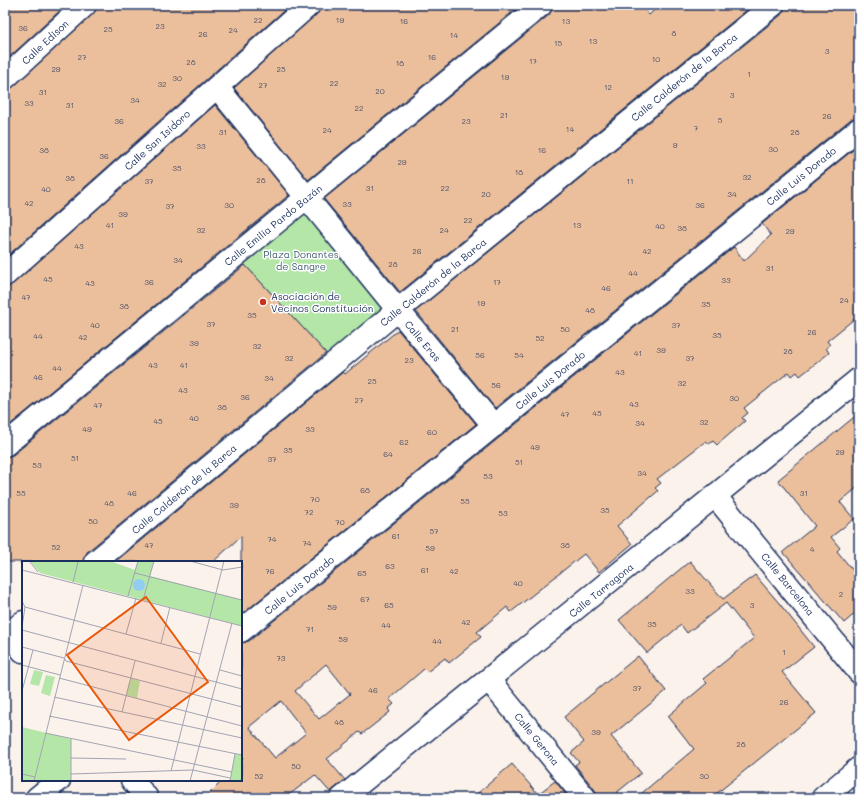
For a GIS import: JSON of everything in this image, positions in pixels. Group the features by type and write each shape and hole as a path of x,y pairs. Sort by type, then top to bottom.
{"street":[{"name":"Calle Edison","path":"5,78 85,5"},
{"name":"Calle San Isidoro","path":"5,275 309,5"},
{"name":"Calle Emilia Pardo Bazán","path":"5,445 541,5"},
{"name":"Calle Calderón de la Barca","path":"96,561 398,310 773,5"},
{"name":"Calle Eras","path":"217,87 494,426"},
{"name":"Calle Luis Dorado","path":"242,630 859,129"},
{"name":"Calle Tarragona","path":"342,798 859,379"},
{"name":"Calle Barcelona","path":"716,496 859,672"},
{"path":"10,631 22,649"},
{"name":"Calle Gerona","path":"489,680 585,798"},
{"path":"823,798 858,770"},
{"path":"37,798 58,781"},
{"path":"133,781 147,798"}],"green space":[{"name":"Plaza Donantes de Sangre","path":"307,197 398,310 335,363 236,255"}],"building":[{"path":"5,5 66,5 5,61"},
{"path":"97,5 290,5 5,258 5,90 13,87 93,14"},
{"path":"321,5 521,5 308,180 234,88 317,14"},
{"path":"553,5 641,5 649,15 660,5 753,5 400,292 324,199 549,15"},
{"path":"785,5 859,5 859,117 851,119 495,408 416,311 781,15"},
{"path":"215,105 289,195 5,429 5,287 13,284"},
{"path":"859,145 859,315 827,341 830,345 826,348 829,353 800,376 797,372 792,376 789,372 744,408 748,413 742,418 745,421 717,445 713,441 709,444 706,441 657,479 661,483 655,488 658,491 617,526 632,544 599,572 584,554 511,612 507,607 477,632 481,637 449,663 445,658 427,672 424,669 389,699 394,704 388,709 390,712 362,734 359,732 327,759 345,780 330,792 315,775 285,798 205,798 222,781 242,781 242,643 249,641 734,247 744,261 771,235 762,224","holes":["326,664 350,694 319,719 295,691","281,701 306,733 275,758 249,727"]},
{"path":"245,265 326,353 87,552 83,561 5,562 5,457 13,455"},
{"path":"398,330 476,424 242,614 241,536 214,561 116,561 343,372 345,374"},
{"path":"859,413 859,486 840,502 854,519 831,537 840,548 837,551 859,578 859,610 844,623 783,552 815,526 778,480"},
{"path":"690,561 723,599 755,575 779,603 814,647 782,672 816,713 711,798 636,798 694,749 668,716 707,683 703,679 754,638 726,603 687,633 681,625 647,653 619,620"},
{"path":"638,656 666,691 611,736 641,773 610,798 597,798 595,790 575,765 579,762 571,753 584,742 564,717"},
{"path":"512,764 538,794 555,781 569,798 472,798"}],"place":[{"name":"Asociación de Vecinos Constitución","path":"263,302"}]}
